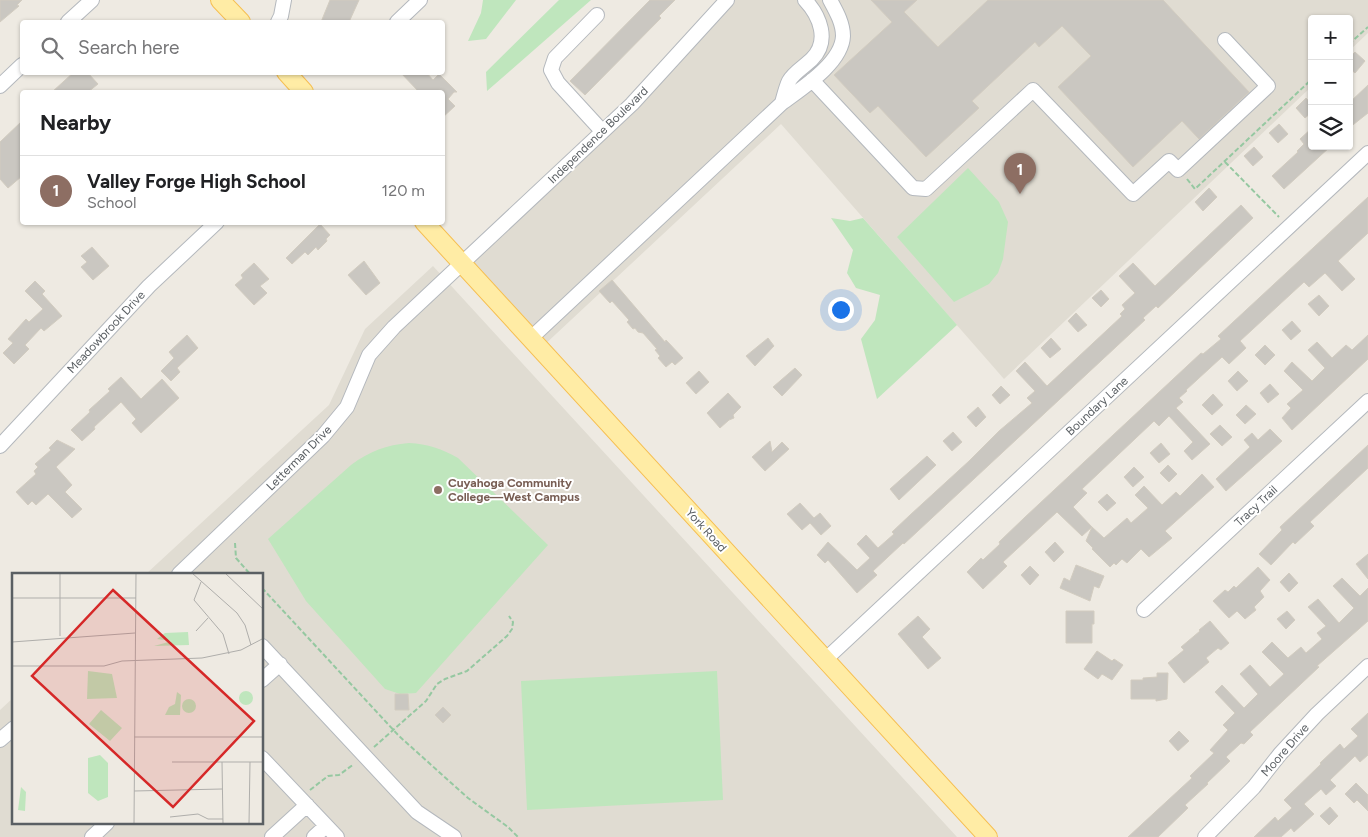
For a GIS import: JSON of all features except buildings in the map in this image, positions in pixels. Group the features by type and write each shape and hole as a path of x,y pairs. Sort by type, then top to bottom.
{"main road":[{"path":"220,0 239,20"},
{"path":"289,75 302,90"},
{"name":"York Road","path":"427,225 988,837"}],"street":[{"path":"70,20 92,0"},
{"path":"279,20 284,0"},
{"path":"399,20 420,0"},
{"name":"Independence Boulevard","path":"462,263 632,104 727,0"},
{"path":"782,103 789,80 814,57 821,43 822,30 816,13 805,0"},
{"path":"531,338 782,103 812,80 833,60 839,50 843,36 840,18 830,0"},
{"path":"597,15 555,58 551,70 558,83 602,132"},
{"path":"812,80 913,188 926,189 1034,90 1134,194 1169,160 1178,170 1268,86 1224,40"},
{"path":"0,86 20,67"},
{"name":"Boundary Lane","path":"826,659 1368,153"},
{"name":"Meadowbrook Drive","path":"0,446 149,286 214,225"},
{"name":"Letterman Drive","path":"188,572 323,436 347,407 369,354 394,327 462,263"},
{"name":"Tracy Trail","path":"1144,610 1368,401"},
{"path":"264,648 417,812 454,837"},
{"path":"264,678 280,664"},
{"name":"Moore Drive","path":"1205,837 1254,788 1280,754 1317,714 1368,666"},
{"path":"0,740 12,730"},
{"path":"264,760 337,837"},
{"path":"272,837 307,805"},
{"path":"92,837 106,824"},
{"path":"314,837 326,826"}],"path":[{"path":"1353,40 1368,27"},
{"path":"1178,170 1195,189 1308,83"},
{"path":"1224,162 1281,219"},
{"path":"236,542 236,558 249,573"},
{"path":"264,590 393,730 468,798 508,827 518,837"},
{"path":"370,750 426,701 437,684 467,671 507,636 512,629 513,622 509,616"},
{"path":"315,786 328,776 339,775 358,761"}],"shaded area":[{"path":"727,0 1368,0 1368,33 1353,47 1353,15 1308,15 1308,90 1004,379 781,124 541,348 462,263 632,104"},
{"name":"Cuyahoga Community College—West Campus","path":"433,266 957,837 0,837 0,710 12,699 12,824 264,824 264,573 147,573 329,405 365,329"}],"green space":[{"path":"483,0 516,0 486,39 468,41 481,13"},
{"path":"559,0 591,0 487,91 486,72"},
{"path":"968,168 999,202 1008,222 1003,259 998,273 989,284 954,302 897,237"},
{"path":"831,218 850,221 863,218 957,325 877,399 861,339 875,320 880,295 856,288 847,273 853,250"},
{"path":"422,444 458,458 548,545 416,693 400,694 385,689 306,601 268,539 358,460 372,452 393,445"},
{"path":"717,671 723,800 527,810 521,681"}],"place":[{"name":"Valley Forge High School","path":"1020,194"},
{"name":"Cuyahoga Community College—West Campus","path":"438,490"}]}
